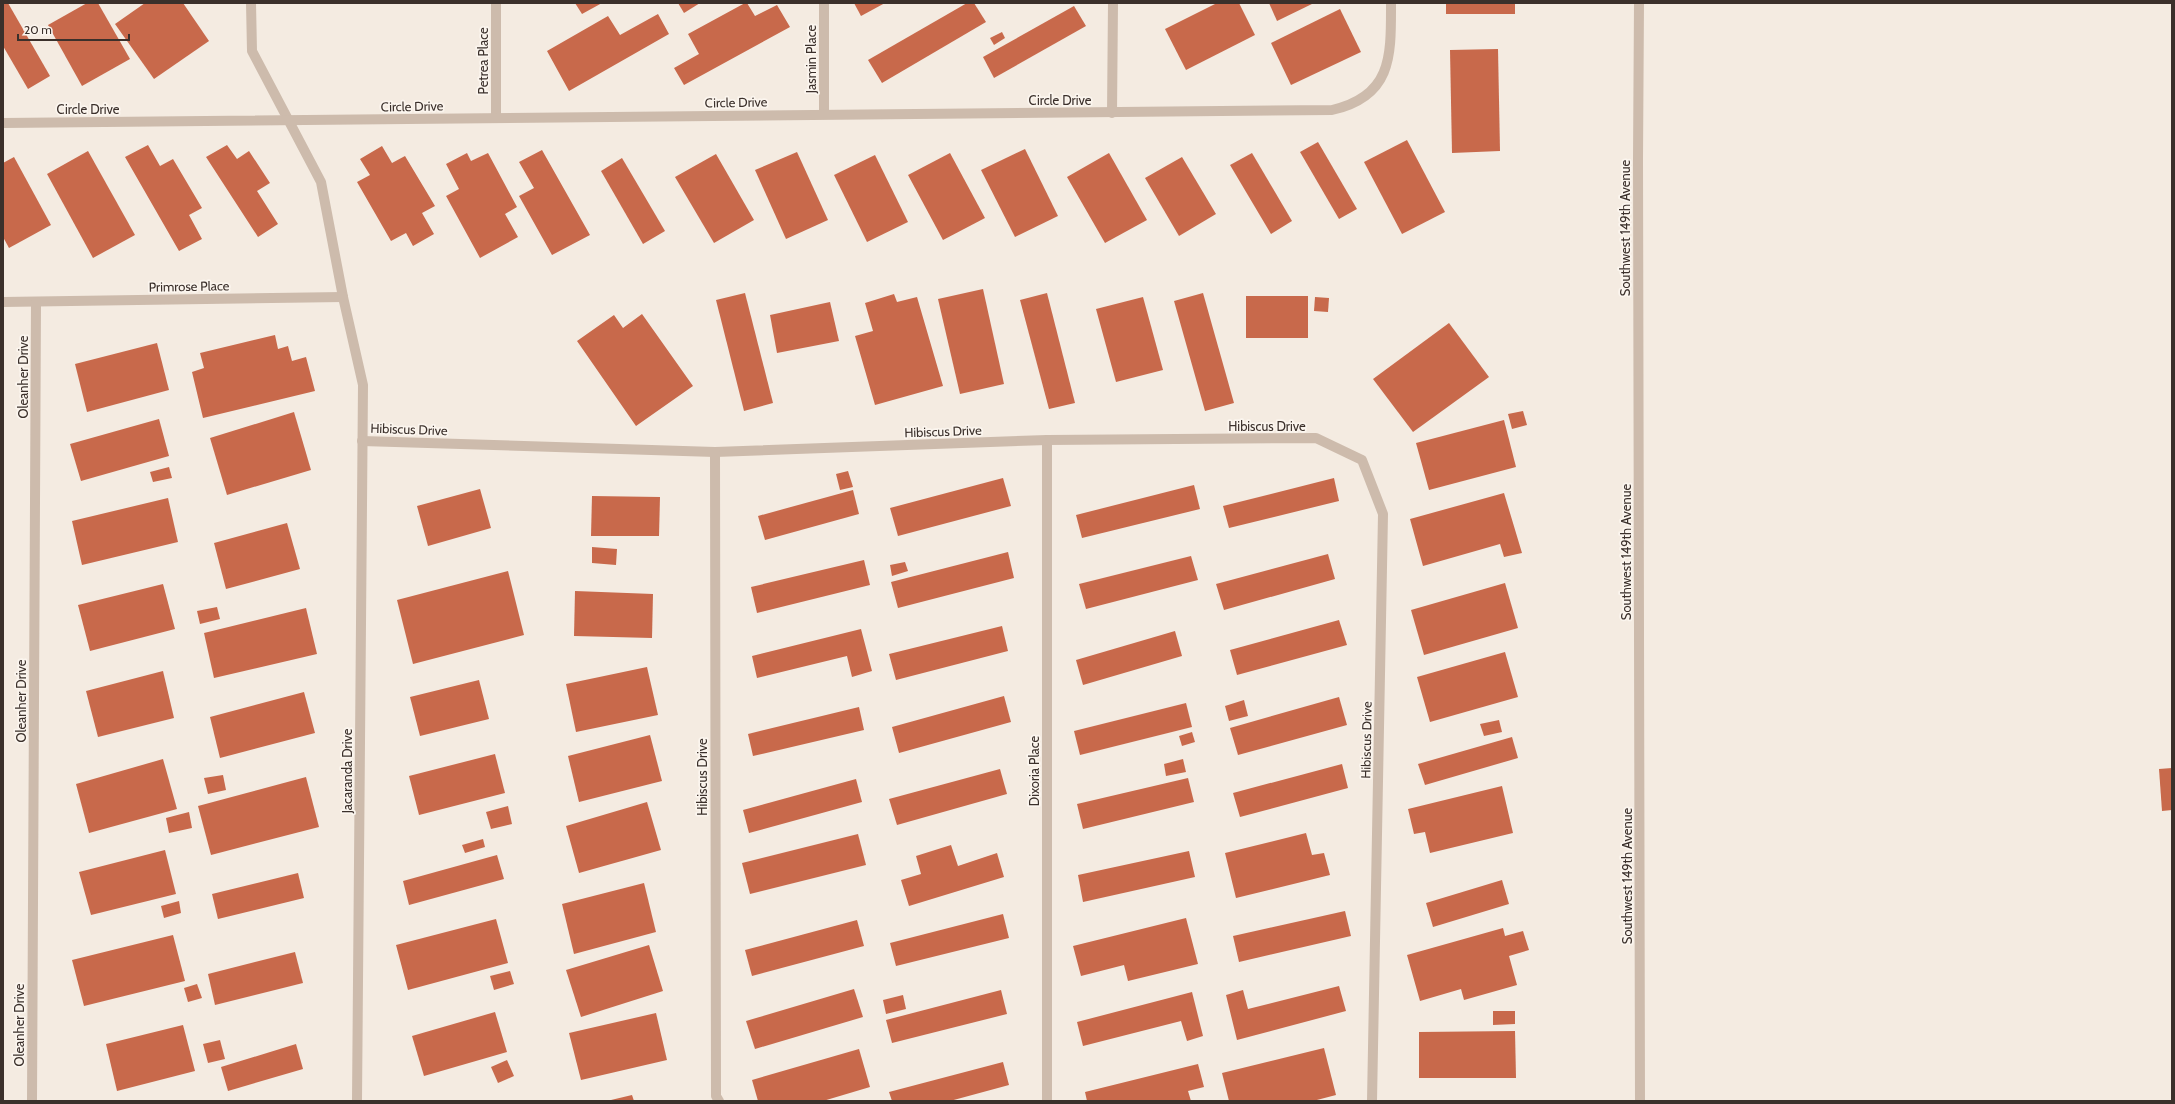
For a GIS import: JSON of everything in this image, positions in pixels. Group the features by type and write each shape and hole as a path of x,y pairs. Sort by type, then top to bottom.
{"street":[{"path":"251,3 252,51 290,121"},
{"name":"Petrea Place","path":"496,3 496,118"},
{"name":"Jasmin Place","path":"824,3 824,114"},
{"path":"1112,113 1113,3"},
{"name":"Circle Drive","path":"3,123 1332,110 1350,106 1370,92 1386,72 1391,47 1391,3"},
{"name":"Southwest 149th Avenue","path":"1639,3 1640,1101"},
{"name":"Hibiscus Drive","path":"290,121 321,182 343,297 363,385 362,441 715,452 1047,440 1316,438 1362,460 1383,514 1372,1101"},
{"name":"Primrose Place","path":"3,302 343,297"},
{"name":"Oleanher Drive","path":"32,1101 36,302"},
{"name":"Dixoria Place","path":"1047,440 1047,1101"},
{"name":"Jacaranda Drive","path":"357,1101 362,441"},
{"name":"Hibiscus Drive","path":"715,452 716,1096 719,1101"}],"building":[{"path":"3,3 8,3 50,76 28,89 3,46"},
{"path":"87,3 98,3 130,59 82,86 48,25"},
{"path":"145,3 183,3 209,41 154,79 115,24"},
{"path":"575,3 602,3 582,14"},
{"path":"678,3 700,3 684,13"},
{"path":"747,3 755,16 777,5 790,27 684,85 674,68 699,54 688,34"},
{"path":"854,3 885,3 861,16"},
{"path":"967,3 974,3 986,22 882,83 868,60"},
{"path":"1217,3 1239,3 1255,35 1186,70 1165,29"},
{"path":"1269,3 1314,3 1277,21"},
{"path":"1446,3 1515,3 1515,14 1446,14"},
{"path":"1074,6 1086,26 994,78 983,57"},
{"path":"1340,9 1361,52 1291,85 1271,43"},
{"path":"658,14 669,34 569,91 547,51 608,16 620,35"},
{"path":"1002,32 1005,38 994,45 990,38"},
{"path":"1498,49 1500,151 1452,153 1450,50"},
{"path":"1407,140 1445,212 1402,234 1364,162"},
{"path":"1318,142 1357,209 1339,219 1300,152"},
{"path":"148,145 160,166 173,159 202,208 189,215 202,239 179,251 125,157"},
{"path":"227,145 237,159 249,151 270,183 257,191 278,224 258,237 206,157"},
{"path":"382,146 392,163 405,156 435,206 422,213 434,234 413,246 406,233 391,241 357,182 370,175 360,159"},
{"path":"1025,149 1058,216 1015,237 981,170"},
{"path":"542,150 590,235 552,255 519,196 534,188 519,162"},
{"path":"88,151 135,235 93,258 47,174"},
{"path":"797,152 828,220 786,239 755,170"},
{"path":"467,153 471,161 488,153 517,207 505,214 518,237 480,258 446,196 459,189 446,164"},
{"path":"950,153 985,218 943,240 908,175"},
{"path":"1109,153 1147,220 1105,243 1067,177"},
{"path":"1252,153 1292,221 1271,234 1230,165"},
{"path":"716,154 754,220 714,243 675,177"},
{"path":"875,155 908,222 867,242 834,175"},
{"path":"14,157 51,225 9,248 3,237 3,163"},
{"path":"1182,157 1216,214 1179,236 1145,178"},
{"path":"622,158 665,231 643,244 601,171"},
{"path":"983,289 1004,384 960,394 938,299"},
{"path":"745,293 773,403 744,411 716,300"},
{"path":"1047,293 1075,403 1049,409 1020,300"},
{"path":"1203,293 1234,403 1205,411 1174,301"},
{"path":"894,294 897,302 917,297 943,386 875,405 855,336 873,331 865,303"},
{"path":"1246,296 1308,296 1308,338 1246,338"},
{"path":"1143,297 1163,370 1116,382 1096,309"},
{"path":"1315,297 1329,298 1328,312 1314,311"},
{"path":"830,302 839,341 777,353 770,315"},
{"path":"642,314 693,386 636,426 577,341 614,315 623,328"},
{"path":"1449,323 1489,377 1413,432 1373,379"},
{"path":"275,335 278,349 288,346 292,361 306,357 315,391 203,418 192,372 204,368 200,353"},
{"path":"157,343 169,390 87,412 75,364"},
{"path":"1523,411 1527,425 1512,429 1508,414"},
{"path":"294,412 311,470 227,495 210,438"},
{"path":"159,419 169,456 81,481 70,444"},
{"path":"1504,420 1516,467 1429,490 1416,443"},
{"path":"169,467 172,478 153,482 150,472"},
{"path":"848,471 853,487 840,490 836,474"},
{"path":"1003,478 1011,506 898,536 890,508"},
{"path":"1334,478 1339,501 1229,528 1223,506"},
{"path":"1194,485 1200,509 1082,538 1076,515"},
{"path":"480,489 491,528 428,546 417,506"},
{"path":"853,490 859,514 765,540 758,516"},
{"path":"1504,493 1522,553 1504,557 1500,544 1423,566 1410,519"},
{"path":"592,496 660,497 659,536 591,536"},
{"path":"168,498 178,542 82,565 72,521"},
{"path":"287,523 300,569 226,589 214,543"},
{"path":"592,547 617,549 616,565 592,563"},
{"path":"1008,552 1014,578 898,608 891,582"},
{"path":"1328,554 1335,579 1224,610 1216,584"},
{"path":"1191,556 1198,580 1086,609 1079,584"},
{"path":"864,560 870,585 757,613 751,587"},
{"path":"905,562 908,571 892,576 890,565"},
{"path":"508,571 524,635 413,664 397,600"},
{"path":"1505,583 1518,628 1424,655 1411,610"},
{"path":"163,584 175,629 90,651 78,605"},
{"path":"575,591 653,594 652,638 574,636"},
{"path":"217,607 220,619 200,624 197,611"},
{"path":"306,608 317,654 214,678 204,633"},
{"path":"1339,620 1347,645 1237,675 1230,650"},
{"path":"1002,626 1008,651 896,680 889,654"},
{"path":"861,629 872,671 852,677 847,656 757,678 752,656"},
{"path":"1175,631 1182,656 1083,685 1076,660"},
{"path":"1505,652 1518,697 1430,722 1417,677"},
{"path":"647,667 658,715 576,732 566,684"},
{"path":"163,671 174,718 98,737 86,691"},
{"path":"479,680 489,719 420,736 410,697"},
{"path":"304,692 315,733 220,758 210,717"},
{"path":"1004,696 1011,722 899,753 892,727"},
{"path":"1339,697 1347,725 1238,755 1230,728"},
{"path":"1244,700 1248,716 1229,721 1225,706"},
{"path":"1186,703 1192,727 1080,755 1074,731"},
{"path":"859,707 864,730 753,756 748,734"},
{"path":"1499,720 1502,732 1484,736 1480,724"},
{"path":"1192,732 1195,742 1182,746 1179,736"},
{"path":"650,735 662,781 579,802 568,756"},
{"path":"1512,737 1518,758 1425,785 1418,764"},
{"path":"495,754 505,793 419,815 409,776"},
{"path":"163,759 177,809 89,833 76,784"},
{"path":"1183,759 1186,772 1166,776 1164,764"},
{"path":"1342,764 1348,788 1240,817 1233,793"},
{"path":"2172,768 2172,810 2162,811 2159,769"},
{"path":"1000,769 1007,794 897,825 889,799"},
{"path":"223,775 226,790 208,794 204,778"},
{"path":"306,777 319,827 211,855 198,806"},
{"path":"1188,778 1194,802 1083,829 1077,804"},
{"path":"856,779 862,802 749,833 743,810"},
{"path":"1502,786 1513,833 1430,853 1425,832 1414,834 1408,809"},
{"path":"647,802 661,850 579,873 566,826"},
{"path":"508,806 512,824 491,829 486,812"},
{"path":"189,812 192,828 169,833 166,818"},
{"path":"1306,833 1312,855 1324,853 1330,875 1236,898 1225,853"},
{"path":"858,834 866,865 750,894 742,863"},
{"path":"483,839 485,847 465,853 462,845"},
{"path":"951,845 958,866 997,853 1004,877 909,906 901,880 921,874 916,856"},
{"path":"165,850 176,894 91,915 79,872"},
{"path":"1189,851 1195,877 1083,902 1078,875"},
{"path":"497,855 504,879 409,905 403,881"},
{"path":"298,873 304,898 218,919 212,894"},
{"path":"1502,880 1509,904 1433,927 1426,903"},
{"path":"644,883 656,932 574,954 562,904"},
{"path":"179,901 181,913 164,918 161,906"},
{"path":"1345,911 1351,936 1239,962 1233,936"},
{"path":"1003,914 1009,938 896,966 890,943"},
{"path":"1186,918 1198,964 1128,981 1124,965 1081,976 1073,946"},
{"path":"496,919 508,963 408,990 396,945"},
{"path":"857,920 864,946 752,976 745,950"},
{"path":"1503,928 1505,936 1523,931 1529,950 1509,956 1517,985 1464,1000 1461,989 1420,1001 1407,955"},
{"path":"173,935 185,981 84,1006 72,960"},
{"path":"649,945 663,991 581,1017 566,970"},
{"path":"295,952 303,983 215,1005 208,974"},
{"path":"510,971 514,984 494,990 490,976"},
{"path":"197,984 202,998 188,1002 184,988"},
{"path":"1339,986 1346,1011 1237,1040 1226,995 1243,990 1248,1009"},
{"path":"854,989 863,1017 755,1049 746,1021"},
{"path":"1001,990 1007,1014 892,1043 886,1020"},
{"path":"1192,992 1203,1036 1187,1041 1181,1021 1083,1046 1077,1022"},
{"path":"903,995 906,1009 886,1014 883,1000"},
{"path":"1493,1011 1515,1011 1515,1024 1493,1025"},
{"path":"495,1012 507,1052 424,1076 412,1036"},
{"path":"656,1013 667,1060 581,1080 569,1033"},
{"path":"183,1025 195,1071 117,1091 106,1044"},
{"path":"1515,1031 1516,1078 1419,1078 1419,1032"},
{"path":"220,1040 225,1059 208,1063 203,1044"},
{"path":"296,1044 303,1069 228,1091 221,1067"},
{"path":"1324,1048 1336,1095 1313,1101 1229,1101 1222,1073"},
{"path":"859,1049 870,1087 823,1101 758,1101 752,1080"},
{"path":"507,1060 514,1076 498,1083 491,1067"},
{"path":"1003,1062 1009,1085 950,1101 892,1101 889,1092"},
{"path":"1198,1064 1204,1087 1188,1091 1191,1101 1087,1101 1085,1092"},
{"path":"632,1095 634,1101 611,1101 611,1100"}]}
